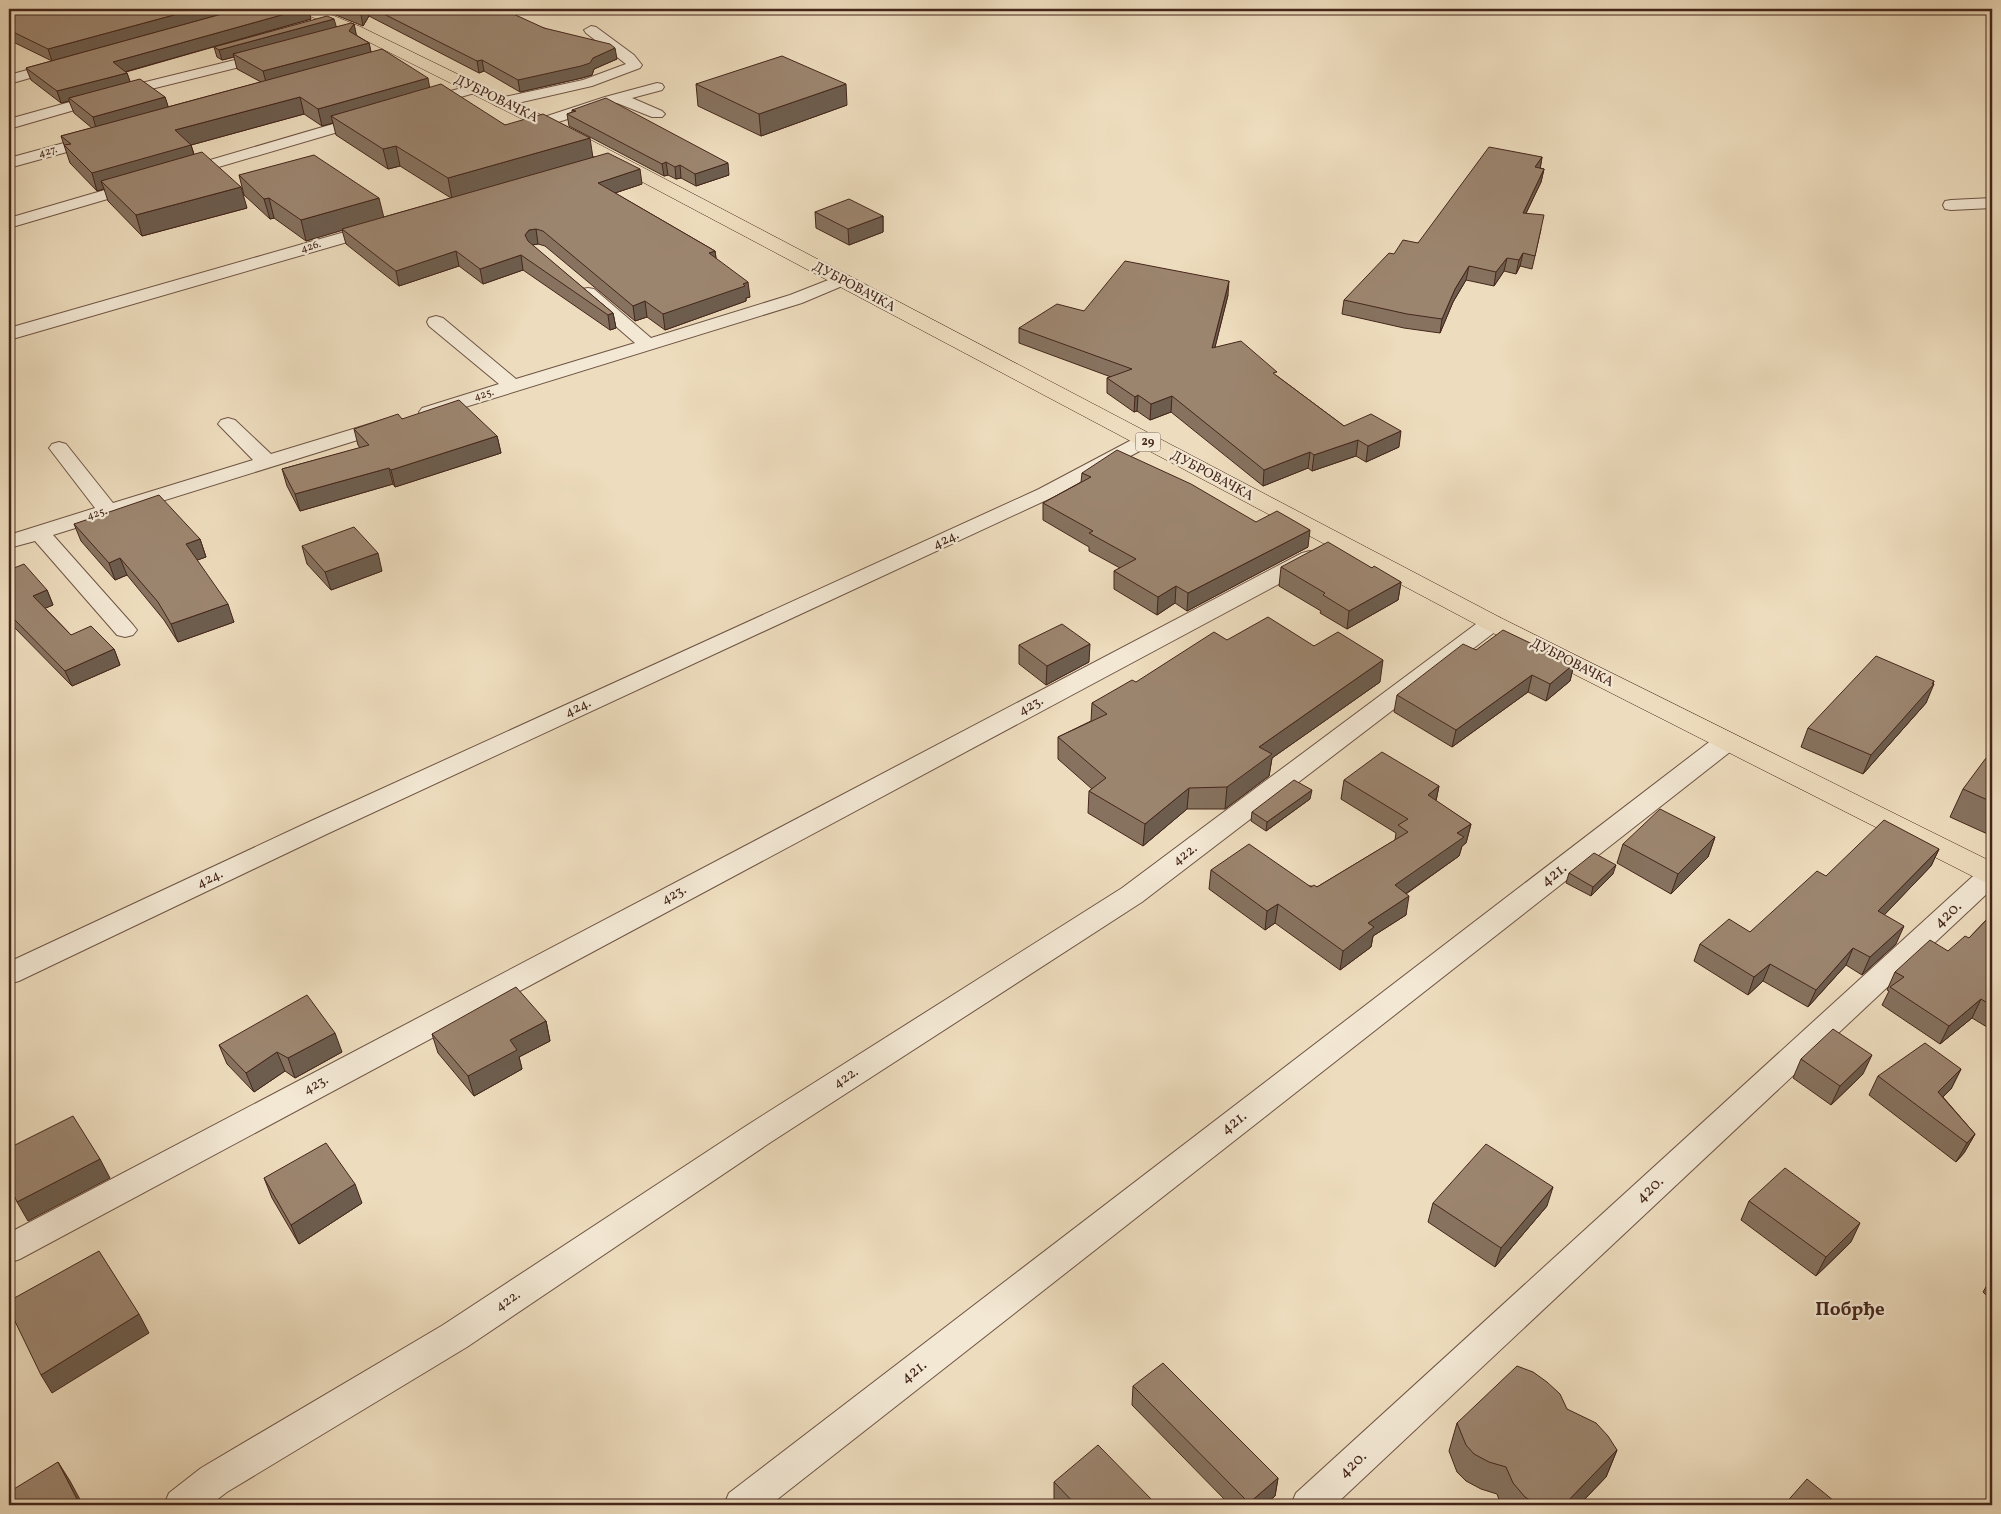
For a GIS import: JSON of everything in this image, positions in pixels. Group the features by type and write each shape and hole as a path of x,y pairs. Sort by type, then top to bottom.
{"main road":[{"name":"ДУБРОВАЧКА","path":"305,18 342,28 396,57 473,89 543,122 604,162 841,280 996,360 1035,383 1492,622 1726,742 1992,874"}],"street":[{"path":"500,102 593,82 622,72 635,65 623,53 591,30"},
{"path":"9,124 118,93 280,52"},
{"path":"9,80 76,61"},
{"path":"40,102 150,70"},
{"path":"543,122 657,87"},
{"path":"406,108 473,89"},
{"path":"618,98 657,114"},
{"path":"170,176 378,116"},
{"name":"427.","path":"9,163 113,134"},
{"path":"9,223 151,182"},
{"path":"1952,205 1992,203"},
{"name":"426.","path":"9,334 393,223"},
{"name":"425.","path":"9,542 796,299 841,280"},
{"path":"575,283 649,345"},
{"path":"436,322 513,386"},
{"path":"228,424 266,462"},
{"name":"424.","path":"9,974 320,827 1046,494 1146,440"},
{"path":"58,448 108,510"},
{"path":"39,532 125,630"},
{"name":"423.","path":"9,1249 1339,542"},
{"name":"422.","path":"182,1505 214,1480 455,1336 757,1135 1132,895 1492,622"},
{"name":"421.","path":"742,1505 1726,742"},
{"name":"420.","path":"1309,1505 1992,874"}],"building":[{"path":"30,9 196,9 48,49 9,30 9,15"},
{"path":"240,9 303,9 113,62 127,73 57,91 26,68"},
{"path":"346,9 364,9 361,15"},
{"path":"374,9 480,9 501,14 509,12 544,28 610,44 615,48 593,58 590,63 581,66 518,80 482,60 477,61"},
{"path":"327,16 334,19 219,50 214,47"},
{"path":"351,23 354,24 349,31 369,43 263,71 233,54"},
{"path":"382,49 428,78 318,109 300,97 175,130 191,145 92,173 64,145 71,144 61,136"},
{"path":"782,56 846,84 759,114 696,84"},
{"path":"140,79 165,97 93,117 69,98"},
{"path":"441,84 505,125 543,114 590,138 448,178 396,146 383,149 331,116"},
{"path":"606,98 728,163 695,174 680,165 675,167 666,162 662,164 567,114 576,111 572,110"},
{"path":"1489,147 1542,157 1535,167 1544,169 1523,213 1544,215 1535,256 1523,253 1519,260 1507,258 1496,272 1469,266 1455,289 1442,319 1407,314 1344,300 1389,253 1394,254 1403,240 1418,243"},
{"path":"202,152 241,187 136,215 101,181"},
{"path":"608,153 640,169 598,183 715,251 709,253 748,282 743,284 745,286 663,314 645,301 633,306 543,231 529,230 525,235 528,241 613,313 608,315 521,255 480,269 456,251 396,271 342,229"},
{"path":"314,155 379,198 301,220 269,198 264,199 239,175"},
{"path":"849,199 883,216 848,229 815,212"},
{"path":"1125,261 1229,281 1212,348 1241,341 1277,372 1273,373 1344,426 1371,414 1401,431 1368,446 1358,440 1314,455 1310,452 1264,470 1172,396 1151,404 1138,395 1135,397 1107,378 1132,369 1019,328 1057,304 1084,311"},
{"path":"459,400 497,436 391,470 389,468 295,494 282,469 369,445 354,429 398,414 402,419"},
{"path":"1117,450 1191,484 1256,522 1277,511 1310,530 1188,593 1176,586 1158,597 1114,571 1136,559 1089,533 1093,531 1043,503 1091,477 1082,473"},
{"path":"159,495 200,539 186,544 228,604 171,624 158,602 120,558 109,563 74,524"},
{"path":"354,527 378,553 325,572 302,546"},
{"path":"1328,542 1372,568 1374,566 1401,582 1349,611 1323,595 1325,593 1281,567"},
{"path":"24,564 47,590 33,596 71,635 91,626 114,649 65,671 9,614 9,570"},
{"path":"1268,617 1314,646 1338,632 1383,660 1259,747 1272,754 1227,787 1189,788 1145,824 1089,791 1106,778 1058,737 1107,714 1092,703 1132,680 1136,682 1214,632 1227,640"},
{"path":"1062,624 1090,644 1047,666 1019,645"},
{"path":"1503,630 1574,664 1550,684 1532,675 1456,730 1397,695 1463,644 1476,650"},
{"path":"1876,656 1934,681 1932,684 1934,684 1871,755 1808,728"},
{"path":"1382,752 1439,786 1428,795 1471,824 1457,833 1464,837 1395,885 1409,896 1368,923 1374,927 1343,951 1278,904 1267,911 1211,870 1249,844 1311,887 1314,885 1317,887 1408,832 1398,825 1408,819 1344,780"},
{"path":"1986,758 1992,760 1992,802 1963,789"},
{"path":"1294,780 1312,790 1267,822 1252,812"},
{"path":"1660,809 1715,837 1678,874 1623,844"},
{"path":"1884,820 1939,849 1878,911 1904,926 1870,957 1853,948 1816,990 1770,964 1754,977 1700,944 1729,919 1750,932 1817,871 1826,876"},
{"path":"1594,853 1616,865 1593,887 1569,873"},
{"path":"1992,914 1992,1006 1981,999 1949,1026 1890,987 1904,977 1895,972 1930,940 1948,951 1965,936 1969,938"},
{"path":"516,987 546,1021 510,1040 517,1050 468,1076 432,1034"},
{"path":"307,995 335,1033 288,1058 277,1052 246,1073 219,1045"},
{"path":"1833,1029 1872,1055 1840,1086 1801,1059"},
{"path":"1925,1043 1961,1069 1938,1092 1975,1134 1967,1143 1878,1076"},
{"path":"73,1116 100,1159 17,1202 9,1184 9,1148"},
{"path":"326,1143 355,1184 291,1225 264,1178"},
{"path":"1486,1144 1553,1187 1501,1248 1433,1203"},
{"path":"1785,1168 1860,1223 1826,1257 1749,1201"},
{"path":"99,1251 139,1314 41,1375 9,1309 9,1301"},
{"path":"1163,1363 1278,1478 1249,1503 1133,1386"},
{"path":"1517,1366 1533,1372 1547,1382 1560,1394 1567,1409 1596,1423 1617,1450 1564,1505 1538,1505 1525,1497 1513,1483 1506,1467 1489,1462 1474,1454 1466,1445 1457,1423"},
{"path":"1098,1445 1154,1502 1151,1505 1076,1505 1054,1482"},
{"path":"58,1462 80,1505 9,1505 9,1492"},
{"path":"1807,1479 1839,1505 1784,1505"}],"district":[{"name":"Побрђе","path":"1850,1310"}]}
